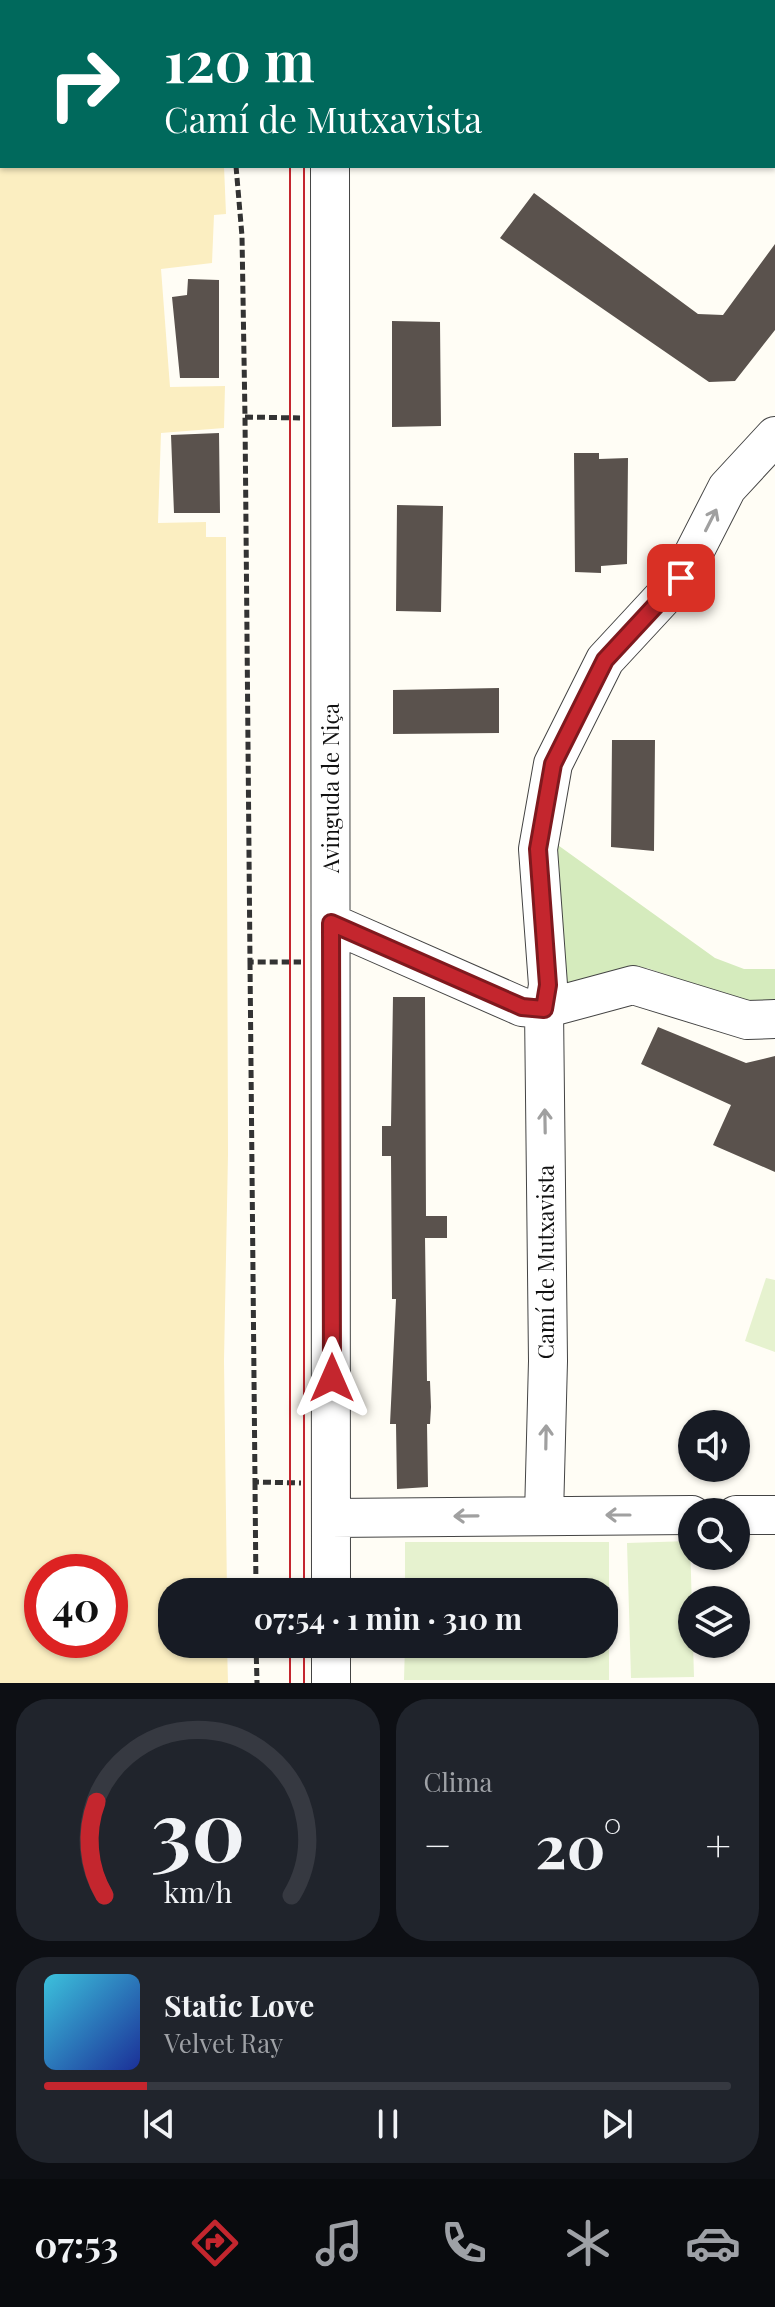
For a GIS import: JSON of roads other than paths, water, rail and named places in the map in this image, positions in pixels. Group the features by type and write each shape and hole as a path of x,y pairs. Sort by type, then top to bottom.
{"street":[{"name":"Avinguda de Niça","path":"330,168 331,1578"},
{"name":"Camí de Mutxavista","path":"544,1515 548,1361 544,1009 548,985 538,849 553,764 605,660 681,578 727,488 775,436"},
{"path":"331,923 522,1007 544,1009 633,985 747,1020 775,1019"},
{"path":"331,1518 678,1515"},
{"path":"750,1515 775,1515"},
{"path":"331,1658 331,1683"}],"tram line":[{"path":"290,168 290,1578"},
{"path":"304,168 304,1578"},
{"path":"290,1658 290,1683"},
{"path":"304,1658 304,1683"}]}
